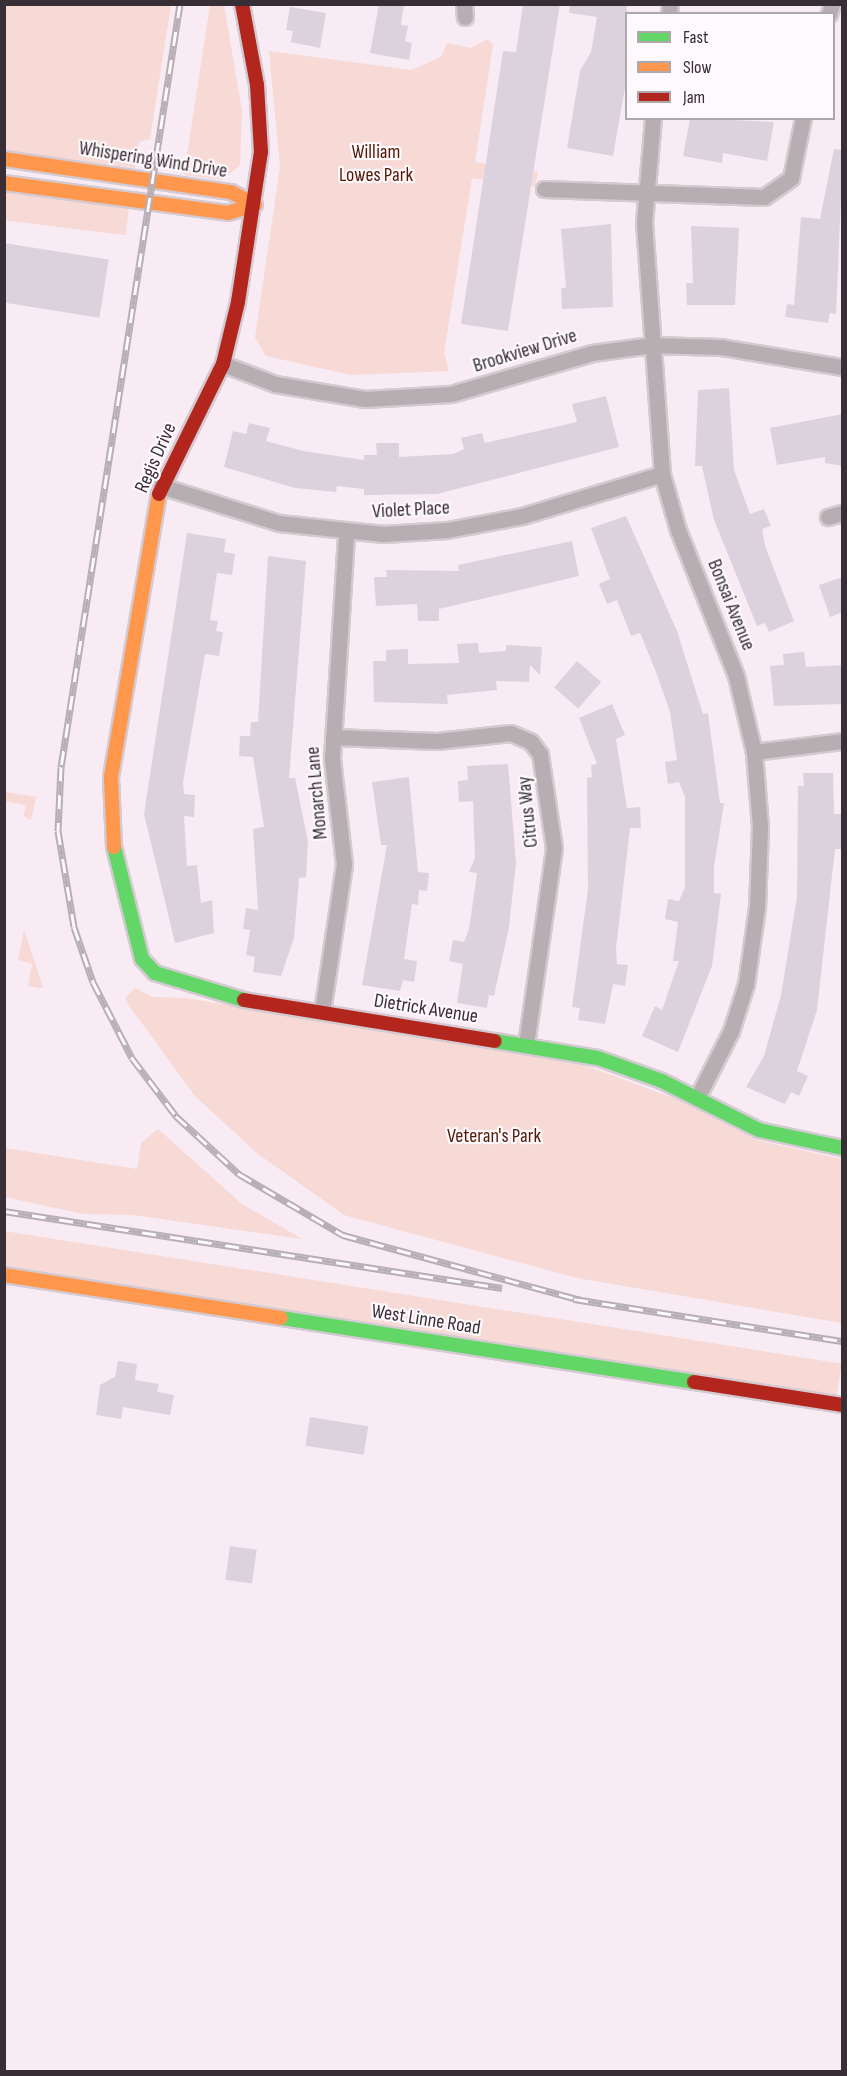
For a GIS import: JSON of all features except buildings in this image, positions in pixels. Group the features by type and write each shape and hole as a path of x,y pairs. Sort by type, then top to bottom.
{"street":[{"name":"Regis Drive","path":"148,967 116,861 110,796 161,486 223,364 255,205 261,132 242,4"},
{"name":"Bonsai Avenue","path":"653,120 644,192 651,345 662,474 678,530 736,676 754,752 761,869 746,984 731,1031 696,1098"},
{"path":"544,189 772,194 792,178 803,120"},
{"name":"Whispering Wind Drive","path":"4,159 231,192 255,205"},
{"name":"Whispering Wind Drive","path":"4,183 228,213 255,205"},
{"name":"Brookview Drive","path":"223,364 268,382 332,396 411,399 487,386 592,353 651,345 721,347 843,366"},
{"name":"Violet Place","path":"161,486 248,515 346,533 415,533 485,524 662,474"},
{"name":"Monarch Lane","path":"322,1012 344,864 333,737 346,533"},
{"name":"Citrus Way","path":"333,737 410,741 511,733 531,742 540,754 554,848 526,1044"},
{"path":"754,752 843,741"},
{"name":"Dietrick Avenue","path":"148,967 213,994 526,1044 598,1058 696,1098 780,1137 843,1148"},
{"name":"West Linne Road","path":"4,1275 843,1405"}],"green space":[{"path":"4,5 171,5 150,139 139,142 135,168 5,151"},
{"path":"210,5 224,5 242,111 240,166 221,180 184,175"},
{"name":"William Lowes Park","path":"488,39 493,45 475,162 538,172 535,187 472,178 444,353 449,371 351,375 266,356 255,337 280,167 269,51 411,70 441,57 447,43 471,48"},
{"path":"4,191 129,206 126,235 4,220"},
{"path":"5,792 36,797 31,820 24,816 26,805 5,801"},
{"path":"24,930 43,987 41,988 28,986 32,964 18,960"},
{"name":"Veteran's Park","path":"135,988 153,997 186,998 587,1066 676,1099 756,1140 842,1159 842,1323 577,1278 344,1215 258,1154 195,1096 125,998"},
{"path":"158,1129 242,1204 302,1239 133,1215 83,1214 5,1197 5,1148 137,1169 141,1143"},
{"path":"4,1231 842,1364 836,1397 4,1265"}],"railway":[{"path":"180,4 61,767 58,831 74,927 93,982 132,1058 176,1116 239,1174 343,1235 581,1300"},
{"path":"4,1211 502,1288"},
{"path":"574,1299 842,1341"}],"traffic: fast":[{"path":"114,847 142,959 155,973 244,1000"},
{"path":"495,1041 598,1058 662,1081 759,1130 842,1148"},
{"path":"281,1318 694,1382"}],"traffic: slow":[{"path":"4,159 231,192 255,205"},
{"path":"4,183 228,213 255,205"},
{"path":"114,847 111,777 159,494"},
{"path":"4,1275 281,1318"}],"traffic: jam":[{"path":"159,494 223,364 238,302 261,152 257,85 242,4"},
{"path":"244,1000 495,1041"},
{"path":"694,1382 842,1405"}]}
